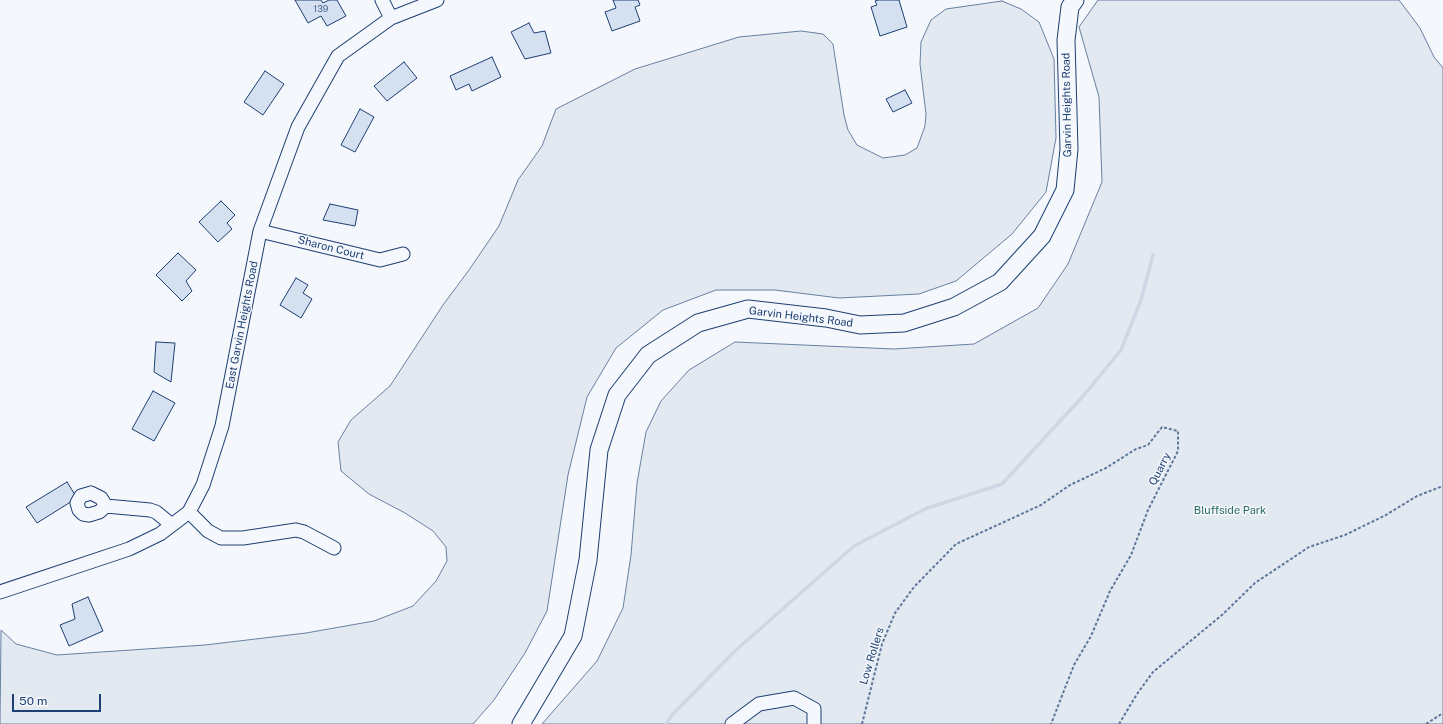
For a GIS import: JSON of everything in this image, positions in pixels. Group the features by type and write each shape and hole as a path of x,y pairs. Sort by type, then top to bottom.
{"main road":[{"name":"Garvin Heights Road","path":"521,724 573,636 588,560 599,450 617,395 648,355 698,323 748,309 826,318 860,324 904,323 954,307 1000,282 1042,236 1065,190 1070,148 1066,40 1069,2"}],"street":[{"path":"382,0 391,18"},
{"name":"East Garvin Heights Road","path":"2,594 129,549 160,534 189,512 203,485 222,426 260,231 298,127 338,56 391,18 437,0"},
{"name":"Sharon Court","path":"260,231 380,260 402,254"},
{"path":"106,506 150,510 156,512 172,525"},
{"path":"189,512 208,531 221,538 243,538 296,530 304,532 334,548"},
{"path":"732,724 759,704 794,698 814,709 814,724"}],"path":[{"name":"Quarry","path":"956,544 1041,505 1070,485 1106,468 1136,449 1148,445 1162,427 1178,430 1178,451 1148,510 1131,556 1110,591 1091,636 1074,665 1051,724"},
{"path":"1119,724 1137,694 1153,672 1222,615 1255,583 1309,547 1345,535 1386,515 1417,496 1443,486"},
{"name":"Low Rollers","path":"862,724 882,644 895,613 914,587 956,544"},
{"path":"1426,724 1443,713"}],"green space":[{"name":"Bluffside Park","path":"1098,0 1399,0 1420,28 1434,57 1443,68 1443,724 542,724 597,661 623,608 631,555 637,483 646,432 661,401 689,370 735,342 894,349 974,344 1038,308 1068,264 1102,182 1099,97 1079,27"},
{"path":"1002,1 1021,9 1039,22 1054,59 1056,138 1046,192 1012,234 956,281 919,294 839,298 775,290 716,290 663,310 616,348 587,397 568,475 547,611 525,653 494,700 473,724 0,724 1,630 16,644 57,655 205,645 306,633 374,621 413,606 436,581 447,561 446,547 433,531 405,513 369,494 341,471 338,442 351,420 390,386 443,305 499,226 518,180 542,146 556,109 635,69 739,37 801,31 823,34 833,44 844,115 848,130 857,145 883,158 905,155 917,148 925,126 926,114 920,64 921,42 931,20 946,9"}],"building":[{"path":"295,0 321,0 323,3 329,0 337,0 346,16 327,26 321,16 308,23"},
{"path":"613,0 638,0 640,5 635,7 640,21 612,31 605,12 616,8"},
{"path":"878,0 899,0 907,27 880,36 871,7 877,5 875,1"},
{"path":"529,23 534,33 545,31 551,53 525,59 511,32"},
{"path":"492,57 501,77 472,91 469,84 456,90 450,76"},
{"path":"404,62 417,78 387,101 374,86"},
{"path":"265,71 284,84 263,115 244,102"},
{"path":"905,90 912,103 893,112 886,99"},
{"path":"360,109 374,117 355,152 341,145"},
{"path":"221,201 235,215 227,223 232,229 218,242 199,222"},
{"path":"330,204 358,210 355,226 323,220"},
{"path":"178,253 196,270 186,281 192,291 182,301 156,275"},
{"path":"296,278 308,285 303,293 312,299 301,318 280,305"},
{"path":"156,342 175,343 171,382 154,372"},
{"path":"153,391 175,403 154,441 132,429"},
{"path":"67,482 77,498 37,523 26,507"},
{"path":"88,597 103,631 69,646 60,625 75,619 72,604"}],"waterway":[{"path":"666,724 672,715 735,651 854,546 925,509 1002,484 1084,395 1121,350 1141,300 1153,255"}]}
